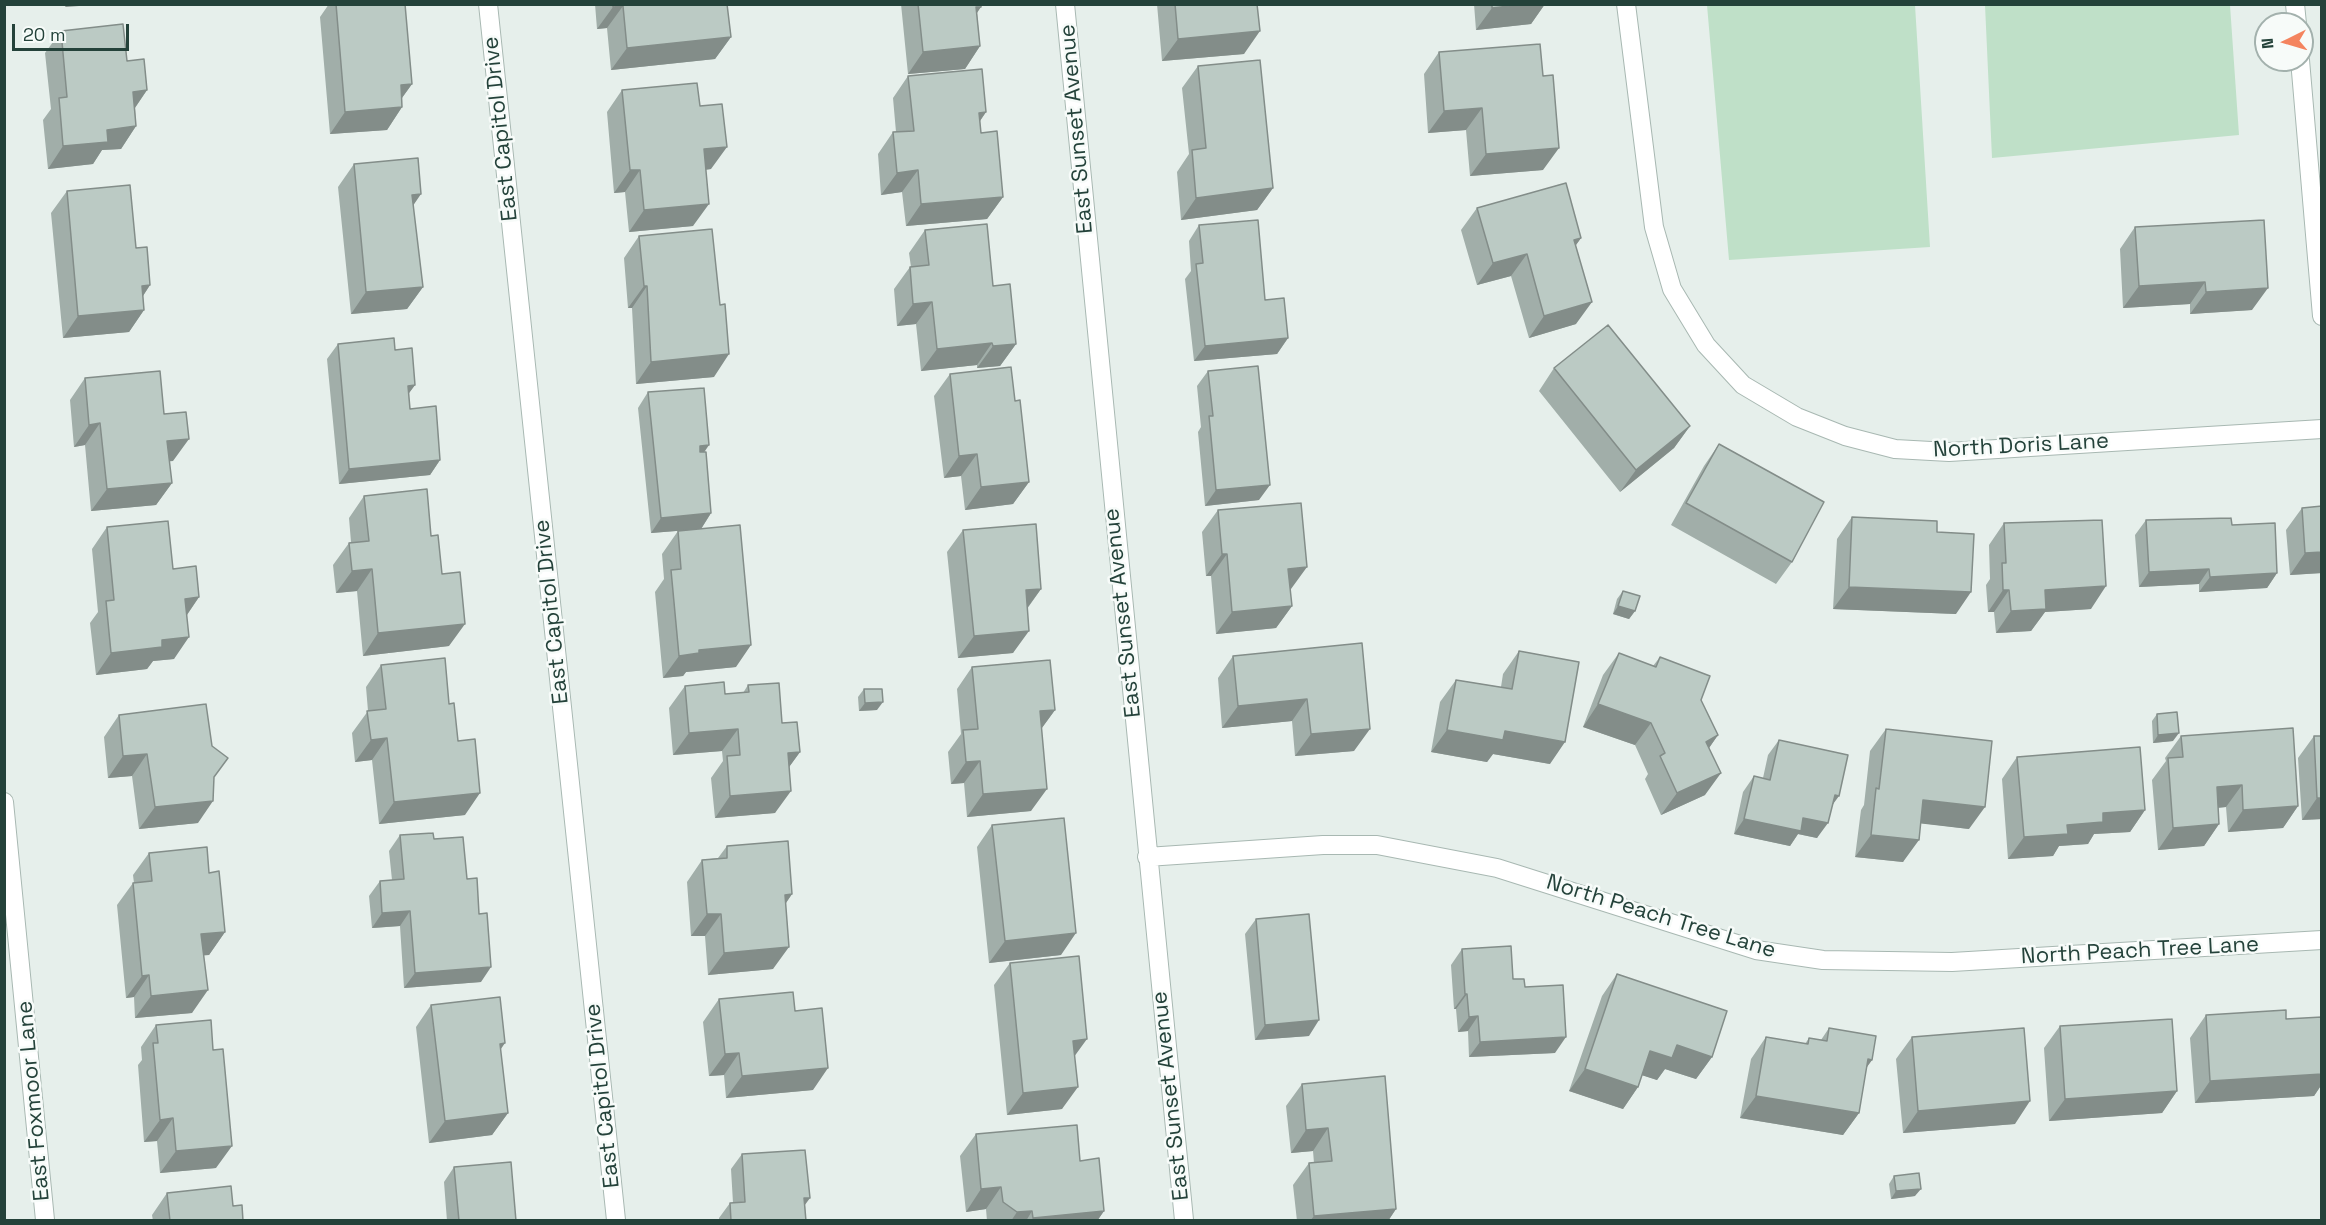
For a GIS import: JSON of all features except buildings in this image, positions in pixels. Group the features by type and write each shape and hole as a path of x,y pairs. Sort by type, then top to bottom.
{"street":[{"name":"East Capitol Drive","path":"488,4 616,1221"},
{"name":"East Sunset Avenue","path":"1065,4 1184,1221"},
{"name":"North Doris Lane","path":"1626,4 1654,226 1672,290 1706,345 1743,385 1797,417 1845,436 1895,448 1949,452 2322,429"},
{"path":"2301,72 2322,316"},
{"name":"East Foxmoor Lane","path":"4,802 8,873 45,1221"},
{"name":"North Peach Tree Lane","path":"1147,857 1323,845 1377,845 1497,868 1756,950 1823,960 1952,962 2322,940"}],"green space":[{"path":"1707,5 1915,5 1930,247 1729,260"},
{"path":"1985,5 2230,5 2239,135 1992,158"}]}
